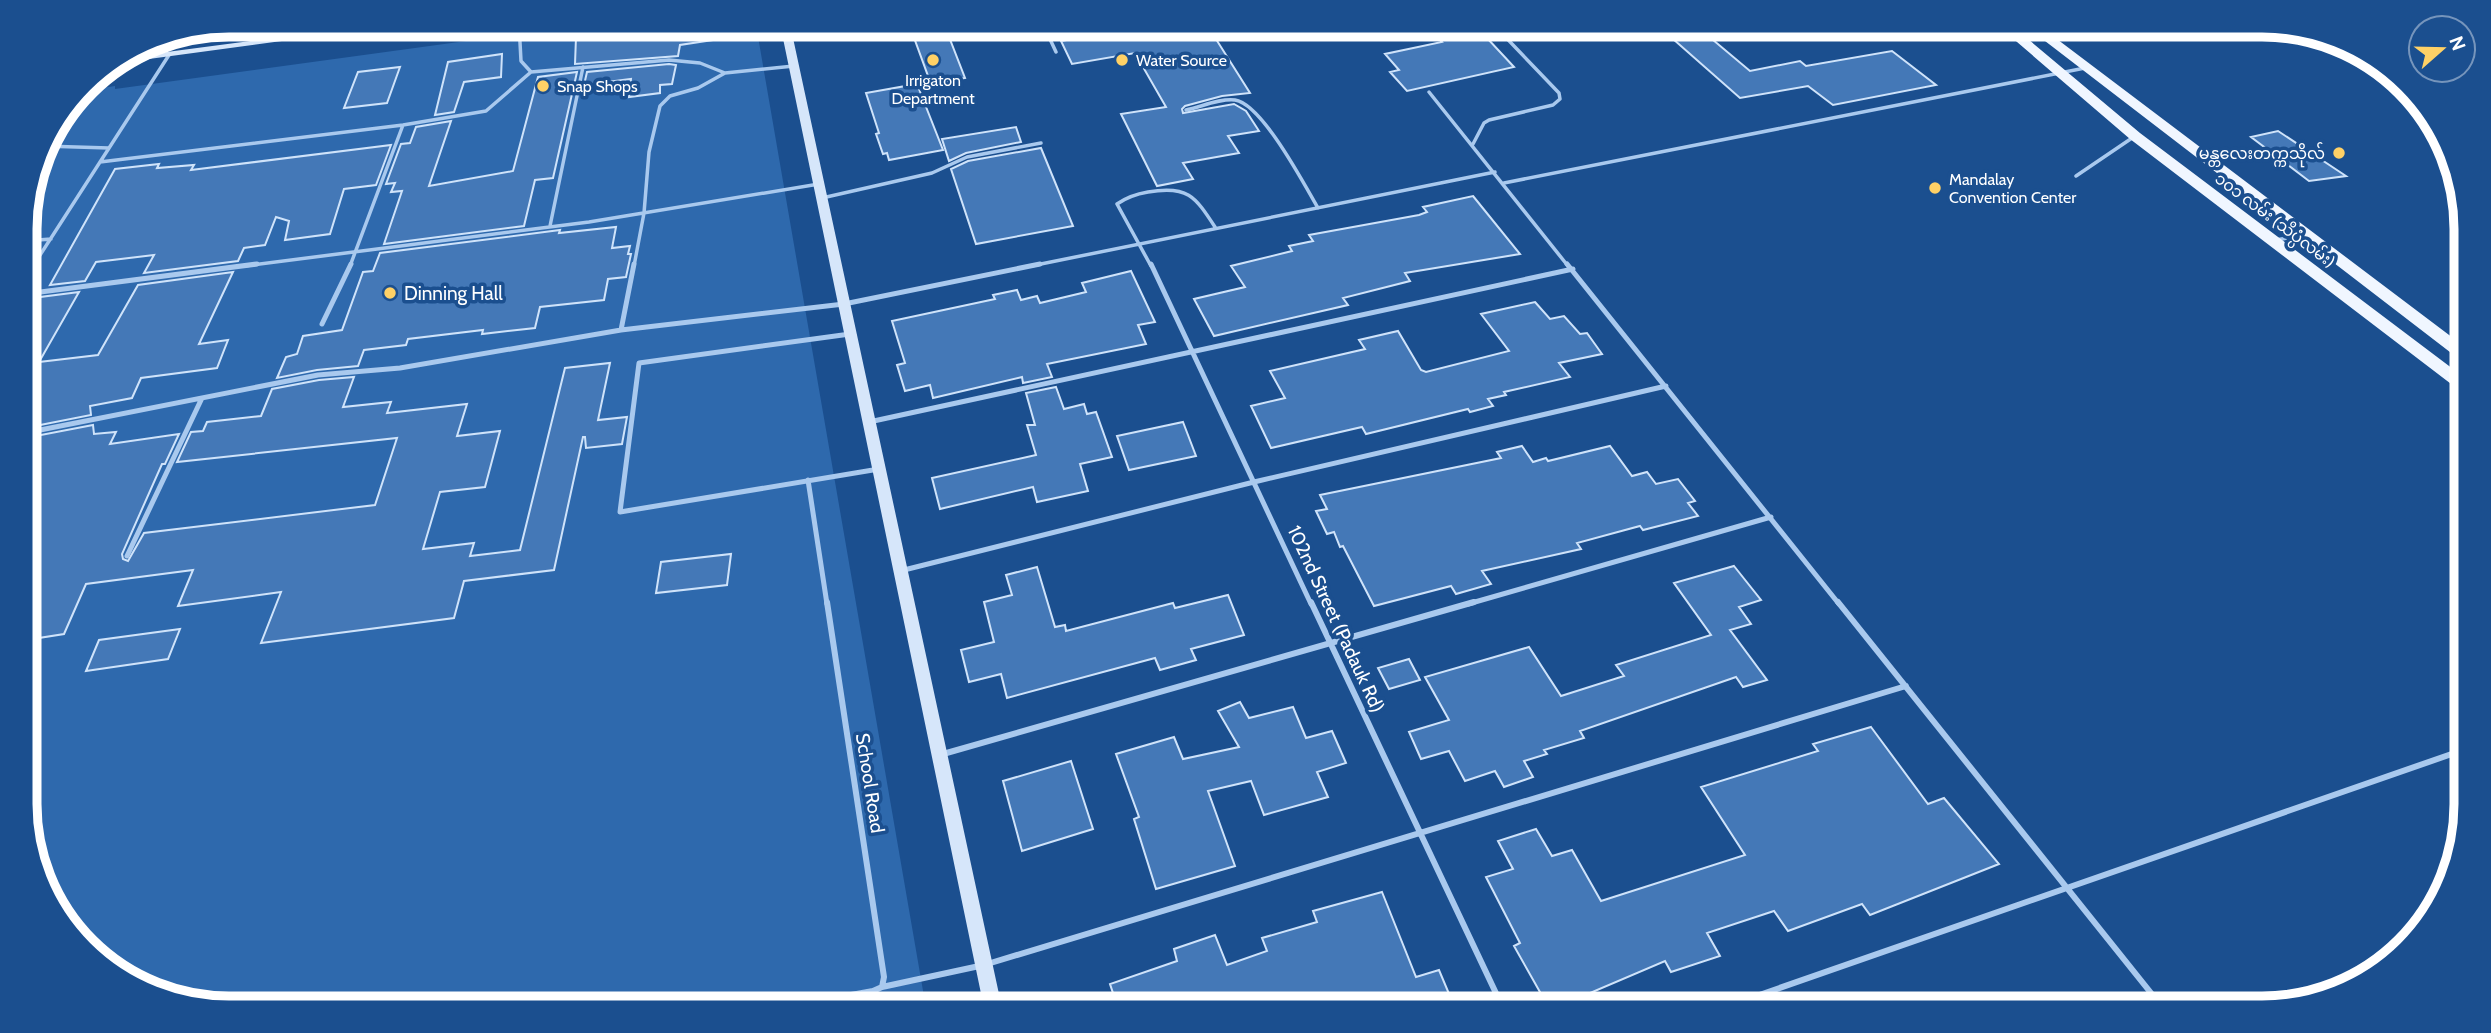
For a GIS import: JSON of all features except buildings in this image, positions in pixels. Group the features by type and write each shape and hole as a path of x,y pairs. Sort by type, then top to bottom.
{"main road":[{"path":"140,59 305,37"},
{"path":"788,37 990,996"},
{"name":"၁၀၁ လမ်း (သိပ္ပံလမ်း)","path":"2017,37 2135,136 2454,378"},
{"name":"၁၀၁ လမ်း (သိပ္ပံလမ်း)","path":"2046,37 2454,347"}],"lane":[{"path":"520,37 521,61 531,72"},
{"path":"1048,37 1056,52"},
{"path":"1473,144 1489,120 1553,105 1560,99 1559,93 1505,37"},
{"path":"37,261 169,55"},
{"path":"100,162 403,125 486,111 531,72 669,60 700,63 725,73"},
{"path":"621,330 644,213 649,152 660,106 670,96 698,88 725,73 794,66"},
{"path":"550,226 583,67"},
{"path":"1504,183 2086,68"},
{"path":"1429,92 2153,996"},
{"path":"1185,110 1235,100 1247,104 1265,126 1318,208"},
{"path":"321,324 357,251 403,125"},
{"path":"2076,176 2135,136"},
{"path":"37,292 820,191 932,173 967,157 1041,143"},
{"path":"56,146 109,148"},
{"path":"37,431 318,375 400,368 621,330 844,304 1495,172"},
{"name":"102nd Street (Padauk Rd)","path":"1215,227 1198,199 1185,190 1169,188 1124,198 1117,204 1140,244 1497,996"},
{"path":"2274,241 2304,234"},
{"path":"37,240 51,239"},
{"path":"869,422 1573,270"},
{"path":"850,334 645,362 636,367 620,512 879,469"},
{"path":"901,571 1254,482 1666,386"},
{"path":"127,556 202,398"},
{"name":"School Road","path":"808,480 884,977 882,987"},
{"path":"939,755 1771,517"},
{"path":"838,996 984,965 1906,686"},
{"path":"1756,996 2454,753"}],"shaded area":[{"path":"495,37 758,37 924,996 216,996 167,986 133,971 112,957 76,921 51,878 38,829 37,216 43,179 62,133 76,112 97,89 115,86 115,89"}],"place":[{"name":"Irrigaton Department","path":"933,60"},
{"name":"Water Source","path":"1122,60"},
{"name":"Snap Shops","path":"543,86"},
{"name":"မန္တလေးတက္ကသိုလ်","path":"2339,153"},
{"name":"Mandalay Convention Center","path":"1935,188"},
{"name":"Dinning Hall","path":"390,293"}]}
